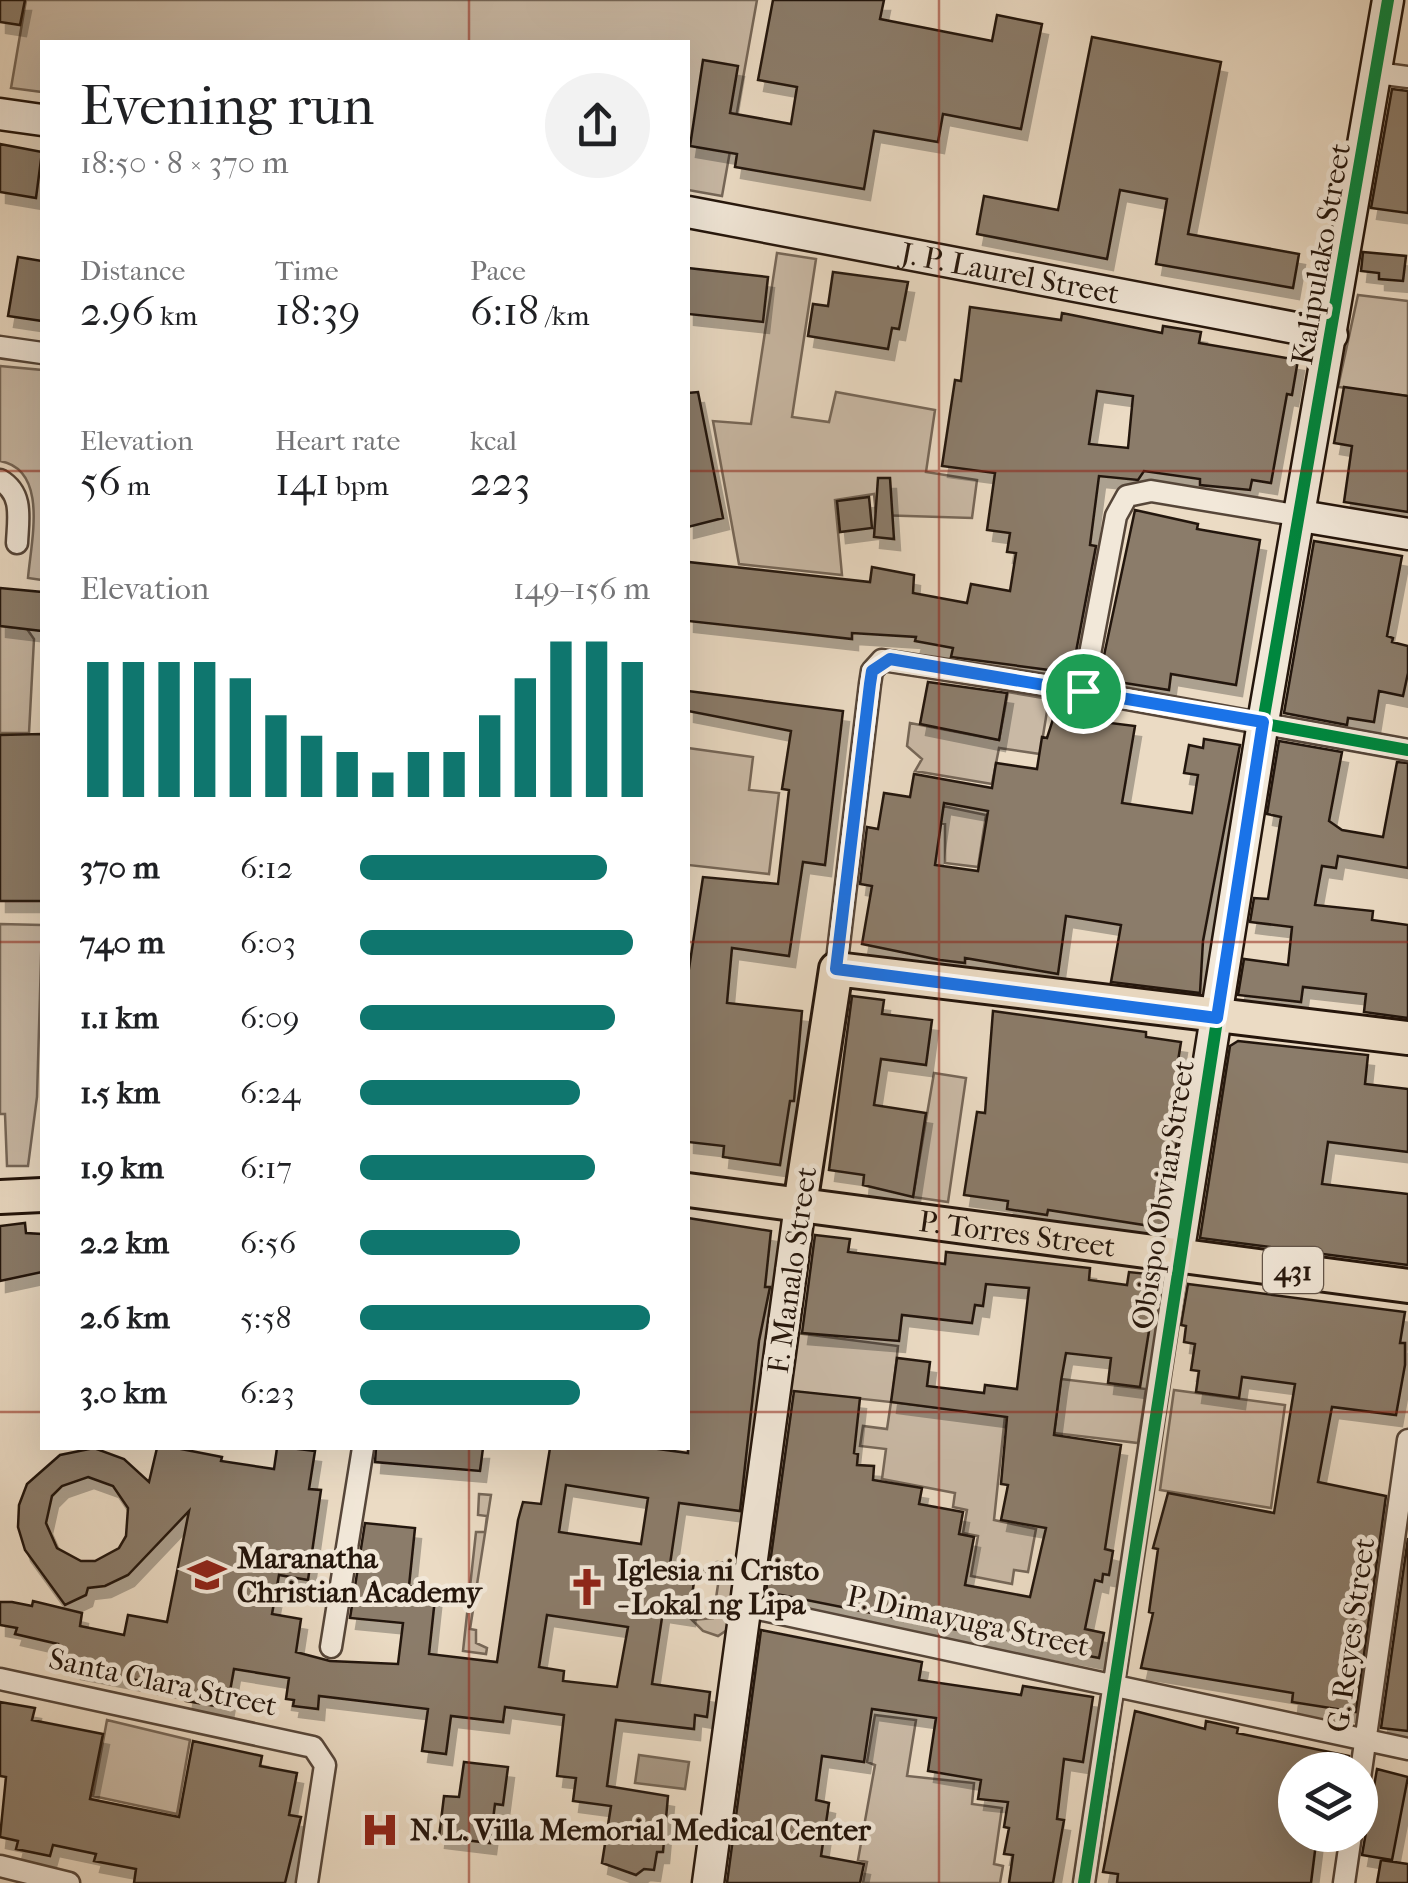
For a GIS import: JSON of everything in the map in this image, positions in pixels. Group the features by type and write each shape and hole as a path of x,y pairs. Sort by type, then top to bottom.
{"main road":[{"path":"836,969 1217,1018 1408,1038"},
{"name":"F. Manalo Street","path":"800,1205 836,969"},
{"name":"P. Torres Street","path":"690,1190 1408,1286"},
{"path":"0,1197 40,1195"}],"street":[{"name":"Kalipulako Street","path":"1301,516 1388,0"},
{"path":"1377,73 1408,77"},
{"path":"0,114 40,120"},
{"name":"J. P. Laurel Street","path":"690,212 1332,335"},
{"path":"0,347 40,353"},
{"path":"0,480 12,488 19,503 16,544"},
{"path":"1408,534 1150,491 1127,496 1116,516 1083,691 1408,750"},
{"name":"Obispo Obviar Street","path":"1084,1883 1178,1254 1263,722 1301,516"},
{"name":"F. Manalo Street","path":"836,969 872,671 882,660 1083,691"},
{"name":"F. Manalo Street","path":"708,1883 800,1205"},
{"name":"G. Reyes Street","path":"1364,1752 1408,1440"},
{"path":"331,1648 363,1450"},
{"name":"P. Dimayuga Street","path":"748,1606 1408,1749"},
{"name":"Santa Clara Street","path":"0,1680 313,1747 325,1765 307,1883"},
{"path":"1344,1883 1349,1852"},
{"path":"0,1866 69,1883"}],"shaded area":[{"path":"26,0 757,0 722,196 690,190 690,40 40,40 40,92 11,88"},
{"path":"777,253 816,259 792,417 829,422 836,392 935,410 926,472 977,480 972,518 876,515 874,494 835,500 842,575 739,564 713,421 751,424"},
{"path":"1358,295 1408,301 1408,396 1338,387"},
{"path":"0,366 40,370 40,580 28,578 34,509 31,492 15,467 0,461"},
{"path":"0,626 27,629 34,639 29,733 0,733"},
{"path":"1008,692 1049,699 1040,754 999,748 992,784 915,771 922,759 907,746 910,723 999,740"},
{"path":"690,748 753,757 749,790 779,793 769,874 690,865"},
{"path":"943,806 986,815 978,867 945,863 945,824 940,823"},
{"path":"0,924 40,925 37,1097 28,1166 7,1166 5,1114 0,1114"},
{"path":"934,1073 966,1078 948,1202 913,1197"},
{"path":"796,1333 898,1346 892,1402 1005,1416 994,1520 1036,1529 1028,1572 1014,1570 1012,1584 971,1576 978,1536 963,1533 967,1510 953,1507 955,1493 882,1479 886,1449 860,1446 863,1426 887,1429 891,1402 789,1391"},
{"path":"1061,1379 1146,1389 1138,1443 1054,1433"},
{"path":"1174,1390 1285,1405 1271,1508 1160,1490"},
{"path":"479,1494 491,1495 470,1629 476,1630 476,1643 487,1648 486,1654 463,1651 476,1532 485,1532 487,1516 478,1515"},
{"path":"717,1562 728,1563 736,1570 727,1630 718,1636 703,1631 692,1620 713,1618 719,1578 700,1572"},
{"path":"875,1715 916,1720 907,1776 974,1783 972,1804 1002,1808 994,1864 1003,1866 1000,1883 863,1883 867,1862 858,1860 875,1765 867,1762"},
{"path":"107,1720 190,1740 177,1814 93,1796"},
{"path":"639,1755 689,1762 685,1789 635,1783"}],"building":[{"path":"0,0 25,0 20,25 0,22"},
{"path":"773,0 884,0 880,19 992,41 997,15 1042,24 1021,129 943,114 938,142 874,131 864,189 735,167 737,154 690,146 703,60 738,66 730,113 791,124 797,87 758,80"},
{"path":"1092,37 1221,62 1188,234 1299,254 1293,288 1156,264 1167,199 1120,190 1107,259 977,234 984,196 1058,210"},
{"path":"1392,89 1408,91 1408,213 1371,208"},
{"path":"0,144 40,152 36,198 0,192"},
{"path":"1363,252 1406,256 1403,281 1379,279 1379,273 1361,271"},
{"path":"18,257 40,261 40,321 8,316"},
{"path":"690,268 768,277 763,322 690,314"},
{"path":"833,272 908,282 899,329 892,328 888,349 808,336 813,304 828,306"},
{"path":"970,307 1061,320 1062,313 1162,333 1163,326 1201,332 1199,343 1298,360 1292,395 1287,394 1271,483 1252,480 1250,490 1200,485 1200,479 1144,471 1138,480 1099,476 1090,545 1096,546 1072,673 951,657 953,648 915,641 916,637 852,633 852,639 690,621 690,562 870,582 872,567 914,575 913,593 967,603 971,584 1010,591 1016,553 1007,552 1010,533 987,530 995,473 942,466 955,380 961,381","holes":["1097,391 1133,396 1128,448 1089,444"]},
{"path":"1344,387 1408,396 1408,512 1344,502 1352,446 1334,443"},
{"path":"698,392 723,518 690,526 690,393"},
{"path":"878,478 890,478 894,539 874,537"},
{"path":"869,497 872,528 840,532 837,501"},
{"path":"1135,510 1198,524 1197,529 1260,540 1236,685 1171,674 1169,690 1099,679"},
{"path":"1314,541 1402,556 1387,636 1393,638 1392,642 1408,646 1408,673 1403,696 1379,691 1374,722 1348,718 1347,725 1284,713"},
{"path":"0,588 40,592 40,631 0,626"},
{"path":"928,682 1007,693 999,740 920,724"},
{"path":"690,691 843,711 825,865 803,862 789,956 732,948 727,1003 802,1011 794,1101 790,1101 780,1165 723,1157 724,1146 690,1142 690,962 703,877 778,884 789,790 782,789 791,731 690,711"},
{"path":"1054,716 1135,726 1122,803 1192,813 1198,775 1184,773 1189,745 1203,748 1204,739 1240,745 1203,941 1200,993 1111,982 1121,925 1066,916 1058,974 965,958 965,963 940,960 862,944 872,886 860,884 867,827 878,829 884,793 910,797 914,774 992,788 996,763 1037,769 1042,737 1047,738","holes":["944,803 988,811 978,871 935,865"]},
{"path":"40,734 40,901 0,901 0,735"},
{"path":"1279,741 1342,752 1329,821 1342,830 1383,837 1397,762 1408,763 1408,868 1338,856 1336,868 1322,866 1315,905 1373,911 1372,920 1408,925 1408,1018 1364,1012 1366,994 1303,987 1301,1002 1238,995 1244,959 1288,965 1292,927 1250,922 1254,898 1268,899 1281,817 1267,814"},
{"path":"852,996 884,1000 882,1014 932,1020 926,1065 881,1059 874,1105 926,1113 913,1197 863,1185 864,1175 829,1170"},
{"path":"993,1011 1146,1032 1146,1037 1181,1042 1175,1080 1185,1081 1185,1091 1163,1228 1048,1210 1047,1215 1007,1209 1008,1201 964,1195 977,1112 985,1113"},
{"path":"1238,1041 1368,1055 1365,1084 1408,1089 1408,1152 1328,1142 1322,1184 1408,1194 1408,1265 1200,1238 1230,1046"},
{"path":"690,1218 771,1231 765,1287 770,1287 759,1341 740,1511 679,1503 668,1578 694,1582 689,1615 663,1611 652,1684 710,1692 707,1717 695,1715 694,1729 616,1720 607,1786 668,1796 663,1852 657,1852 654,1870 644,1869 636,1875 602,1863 611,1806 573,1801 576,1778 557,1776 564,1715 505,1707 503,1722 451,1716 446,1754 422,1751 428,1709 319,1696 318,1709 293,1706 294,1700 286,1699 289,1678 234,1669 227,1708 186,1701 188,1690 75,1668 77,1658 56,1653 58,1644 15,1634 17,1628 0,1625 0,1602 32,1606 33,1601 82,1613 80,1626 124,1635 128,1615 167,1622 189,1511 128,1575 105,1586 88,1588 86,1595 65,1605 25,1550 18,1527 19,1505 27,1484 60,1455 99,1450 124,1459 149,1482 157,1450 186,1450 222,1457 221,1461 274,1469 277,1450 307,1450 315,1451 309,1489 321,1490 308,1580 279,1575 272,1614 301,1619 296,1652 330,1661 398,1664 403,1623 350,1618 365,1523 415,1528 409,1586 436,1589 429,1654 497,1662 518,1520 523,1502 541,1504 550,1450 688,1453 690,1450","holes":["88,1477 113,1486 128,1508 126,1536 119,1548 95,1561 81,1561 57,1548 46,1523 52,1496 62,1486","566,1485 648,1498 641,1544 559,1532","547,1615 628,1627 617,1687 563,1681 564,1671 539,1667"]},
{"path":"25,1223 26,1233 40,1234 40,1272 0,1281 0,1226"},
{"path":"815,1235 850,1239 848,1252 945,1264 946,1252 1090,1268 1089,1280 1127,1285 1129,1272 1158,1275 1140,1387 1108,1383 1111,1358 1066,1353 1061,1381 1054,1435 1121,1445 1105,1549 1113,1551 1109,1575 1103,1574 1102,1582 1095,1580 1085,1629 1104,1633 1099,1658 766,1592 794,1391 860,1398 854,1453 858,1454 857,1465 874,1466 873,1480 922,1488 919,1504 963,1512 959,1534 974,1537 965,1585 1030,1597 1046,1528 1001,1520 1008,1485 1001,1484 1007,1417 891,1402 897,1358 930,1362 927,1386 984,1393 985,1385 1017,1389 1029,1288 986,1284 983,1306 975,1305 972,1323 902,1315 899,1341 802,1333"},
{"path":"1188,1284 1405,1312 1400,1343 1405,1343 1405,1365 1396,1415 1332,1407 1318,1482 1386,1496 1356,1712 1292,1702 1293,1693 1141,1668 1153,1613 1149,1612 1158,1549 1153,1548 1168,1493 1274,1513 1295,1384 1242,1377 1239,1398 1196,1392 1199,1371 1191,1370 1195,1344 1184,1342 1186,1326 1181,1325"},
{"path":"376,1450 483,1450 480,1471 375,1462"},
{"path":"1408,1538 1408,1731 1381,1728"},
{"path":"761,1630 922,1662 919,1680 1021,1695 1023,1686 1093,1697 1083,1762 1064,1759 1057,1819 1064,1820 1053,1883 1009,1883 1013,1855 1004,1854 1008,1802 978,1799 981,1780 928,1771 936,1718 872,1709 864,1762 822,1756 816,1800 829,1803 821,1856 864,1864 860,1883 727,1883"},
{"path":"0,1702 35,1708 32,1720 103,1734 90,1799 179,1817 193,1741 262,1756 260,1766 297,1773 289,1815 301,1817 285,1883 134,1883 136,1869 94,1861 96,1854 53,1845 50,1856 16,1849 18,1841 0,1837 6,1777 0,1776"},
{"path":"1135,1711 1205,1729 1206,1721 1238,1728 1237,1733 1330,1752 1278,1752 1278,1852 1315,1852 1311,1883 1117,1883 1118,1874 1103,1872"},
{"path":"464,1762 508,1767 503,1805 495,1804 490,1843 439,1837 444,1796 459,1797"},
{"path":"1378,1769 1408,1777 1392,1860 1362,1855 1378,1852"},
{"path":"1381,1860 1408,1864 1408,1883 1377,1883"}],"cycle path":[{"path":"1084,1883 1263,722 1388,0"},
{"path":"836,969 870,684 872,671 882,660 1083,691 1408,750"}],"place":[{"name":"Maranatha Christian Academy","path":"207,1575"},
{"name":"Iglesia ni Cristo - Lokal ng Lipa","path":"587,1587"},
{"name":"N. L. Villa Memorial Medical Center","path":"380,1830"}],"route":[{"path":"890,659 1083,691 1263,722 1217,1018 836,969 872,671 882,660 890,659"}]}
